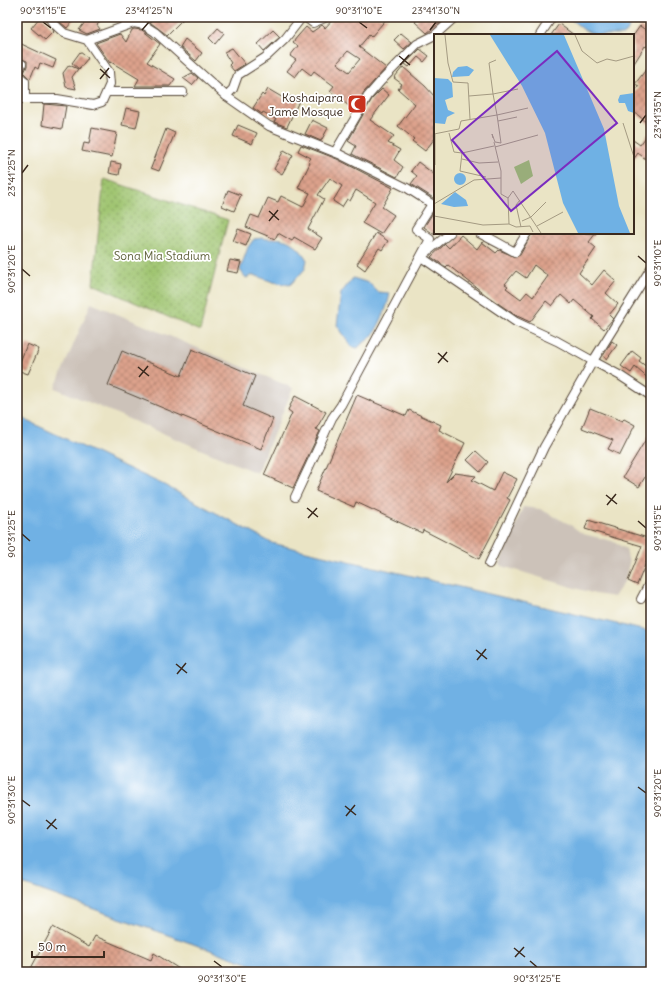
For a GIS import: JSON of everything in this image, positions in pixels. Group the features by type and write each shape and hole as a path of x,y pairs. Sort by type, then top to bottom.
{"street":[{"path":"49,17 52,22 64,33 87,40 134,23 144,25 155,32 226,96 269,126 335,152 407,188 434,205 416,229 430,239 341,405 332,418 295,497"},
{"path":"226,96 233,89 238,75 266,56 285,39 304,17 313,23 327,17"},
{"path":"436,34 455,17"},
{"path":"541,34 552,17"},
{"path":"335,152 368,96 417,44 434,36"},
{"path":"17,62 22,64 17,75 25,81 21,99 57,99 93,105 102,102 107,92 110,84 109,72 87,40"},
{"path":"107,92 183,92"},
{"path":"421,257 449,234"},
{"path":"482,234 514,252 527,234"},
{"path":"421,257 516,322 557,341 619,375 651,396"},
{"path":"489,564 544,447 593,361 651,268"},
{"path":"641,599 651,580"}],"shaded area":[{"path":"91,303 293,388 257,473 55,388"},
{"path":"523,507 540,509 569,524 583,534 612,541 626,549 629,564 624,582 614,597 595,594 499,565"}],"green space":[{"name":"Sona Mia Stadium","path":"104,179 228,220 200,331 93,284"}],"water":[{"path":"568,17 633,17 627,32 624,34 594,34 584,30"},
{"path":"263,238 286,240 303,253 307,260 305,269 290,285 273,282 254,275 246,278 240,270 248,247 254,239"},
{"path":"353,278 369,283 378,292 390,293 386,309 375,332 358,348 352,347 337,325 341,293"},
{"path":"17,416 164,485 272,543 651,632 651,972 282,972 250,964 17,882"}],"building":[{"path":"40,17 44,18 54,31 45,40 31,28"},
{"path":"62,17 76,17 67,28 59,21"},
{"path":"89,17 105,17 97,25 100,29 87,34 79,30"},
{"path":"138,17 185,17 167,35 147,20"},
{"path":"335,17 388,17 371,37 369,35 359,47 386,68 364,92 354,110 330,91 334,86 314,71 311,75 302,68 295,77 287,71 296,60 290,56 298,46 293,42 298,36 306,27 312,32 322,25 325,28","holes":["348,51 360,59 349,72 337,63"]},
{"path":"419,17 447,17 427,33 415,22"},
{"path":"559,24 573,34 552,34"},
{"path":"640,26 651,34 651,40 646,47 645,46 634,63 634,35"},
{"path":"218,28 224,33 215,44 209,38"},
{"path":"134,29 142,30 160,44 147,62 175,79 170,86 135,86 139,79 111,62 110,63 96,43 120,34 126,42"},
{"path":"273,30 280,37 264,51 258,44"},
{"path":"401,33 412,42 404,49 394,40"},
{"path":"185,39 202,53 196,61 180,47"},
{"path":"17,42 56,60 53,68 40,63 38,69 35,67 30,79 24,73 27,66 27,61 17,57"},
{"path":"232,48 245,64 234,71 229,65 231,63 224,52"},
{"path":"420,49 429,56 424,62 418,57 409,67 405,64"},
{"path":"80,52 88,58 79,69 72,63"},
{"path":"651,63 651,126 634,112 634,92 639,86 635,84"},
{"path":"69,65 78,69 72,77 76,89 66,87 63,73"},
{"path":"403,67 434,96 434,139 425,151 412,141 414,139 398,126 415,104 398,89 402,84 394,78"},
{"path":"192,73 198,78 192,85 183,78"},
{"path":"268,89 285,99 287,95 299,101 287,127 274,122 276,119 263,112 262,114 253,108 262,94 264,96"},
{"path":"382,89 389,95 370,120 394,136 388,143 400,150 394,160 403,167 397,177 352,154 356,146 348,141 372,99"},
{"path":"44,104 66,106 62,129 42,125"},
{"path":"126,108 140,111 136,128 122,125"},
{"path":"312,120 328,128 321,141 305,134"},
{"path":"238,125 257,133 252,144 233,136"},
{"path":"92,128 117,133 112,157 82,151 84,143 89,144"},
{"path":"166,129 175,133 159,171 151,168"},
{"path":"651,130 651,154 647,160 638,153 634,159 634,141 640,145"},
{"path":"301,145 337,159 393,188 382,207 394,215 381,234 362,223 375,202 356,190 350,201 347,199 342,207 333,201 342,186 330,178 318,195 324,199 308,229 322,238 315,249 294,237 292,241 278,233 275,239 246,227 251,215 259,218 268,198 278,202 281,196 303,207 310,193 298,188 311,158 298,151"},
{"path":"284,150 293,155 282,174 274,169"},
{"path":"111,162 121,164 119,175 109,173"},
{"path":"418,162 434,174 434,198 411,184 417,176 411,171"},
{"path":"228,190 241,195 234,211 222,206"},
{"path":"434,211 435,235 424,227"},
{"path":"238,229 251,234 246,246 233,241"},
{"path":"376,233 388,241 382,250 379,248 365,270 357,264"},
{"path":"531,234 595,234 589,242 596,248 579,273 592,285 604,270 616,281 606,293 618,304 609,315 613,319 604,329 592,319 594,317 574,300 571,304 561,295 552,306 546,301 530,322 515,315 486,295 448,265 446,267 431,257 445,244 449,248 461,235 477,249 482,242 496,253 499,250 516,257 520,255","holes":["534,265 548,276 533,297 527,292 521,299 506,288 508,286 505,284 516,271 526,278"]},
{"path":"230,260 241,262 238,273 227,271"},
{"path":"612,341 617,345 607,359 603,356"},
{"path":"27,344 39,349 28,374 17,370"},
{"path":"192,349 255,376 243,406 273,419 261,449 108,385 122,351 181,376"},
{"path":"632,351 641,358 639,361 651,370 651,381 635,367 631,373 621,366"},
{"path":"357,395 406,416 409,410 441,425 439,430 465,443 446,482 455,473 476,476 472,480 493,491 502,472 517,479 507,498 510,500 479,559 423,530 422,533 356,502 354,507 316,491"},
{"path":"295,396 326,412 316,429 320,431 293,488 264,475 292,413 288,410"},
{"path":"590,408 622,421 624,419 635,425 620,455 608,449 613,440 582,428"},
{"path":"651,431 651,467 639,487 623,477"},
{"path":"476,451 488,462 480,472 467,460"},
{"path":"588,520 651,539 651,550 637,585 628,581 642,546 585,529"},
{"path":"53,927 89,947 95,936 151,960 154,953 184,972 29,972"}],"place":[{"name":"Koshaipara Jame Mosque","path":"357,104"}]}
